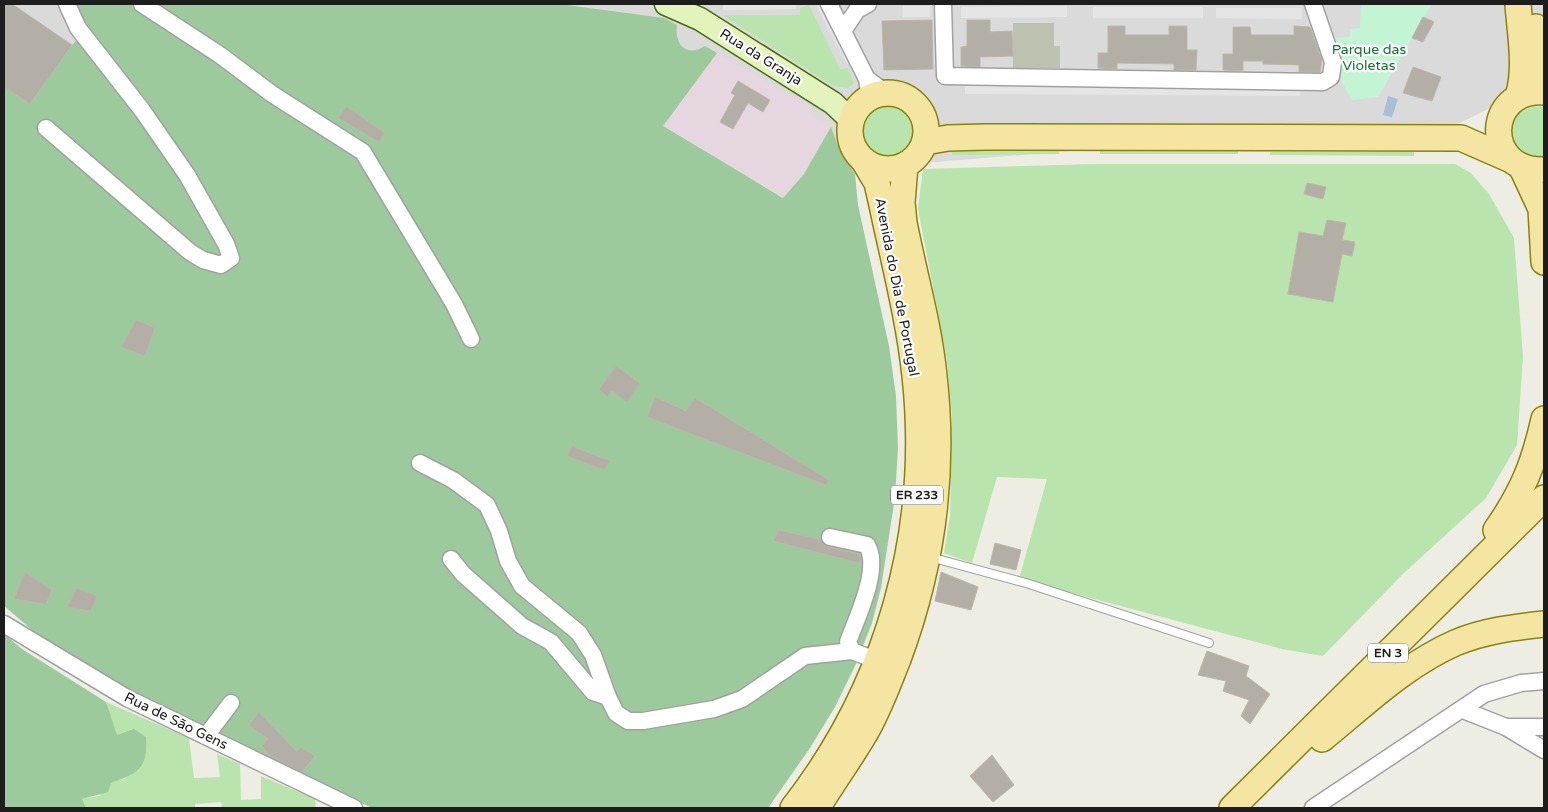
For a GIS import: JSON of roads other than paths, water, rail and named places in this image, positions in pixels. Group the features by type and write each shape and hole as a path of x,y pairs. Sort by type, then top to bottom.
{"main road":[{"name":"Rua da Granja","path":"666,4 689,8 700,19 833,102 867,99"},
{"path":"1518,4 1522,55 1521,86 1518,97"},
{"path":"1534,4 1538,53 1544,81"},
{"path":"1544,92 1533,91 1518,97 1506,107 1501,116 1498,138 1502,150 1525,166 1541,209 1544,262"},
{"path":"898,94 909,99 918,107 933,136 914,160 905,165 884,169 864,161 856,152 851,142 867,99 898,94"},
{"path":"1461,138 1501,116"},
{"path":"933,136 1461,138 1525,166"},
{"name":"Avenida do Dia de Portugal","path":"793,808 848,728 878,661 899,599 910,552 918,487 919,419 911,348 877,183 864,161"},
{"name":"Avenida do Dia de Portugal","path":"817,808 865,734 889,682 915,610 928,556 936,489 937,408 929,344 904,223 902,203 905,165"},
{"path":"1458,583 1514,504 1535,460 1544,420"},
{"name":"EN 3","path":"1232,808 1544,498"},
{"name":"EN 3","path":"1251,808 1544,516"},
{"path":"1314,745 1404,673 1456,643 1508,628 1544,624"}],"street":[{"path":"46,128 190,252 203,260 221,265 230,258 222,235 186,174 142,110 78,28 67,4"},
{"path":"142,4 220,55 272,94 363,152 454,304 471,339"},
{"path":"829,4 843,31 867,99"},
{"path":"843,31 857,10 868,4"},
{"path":"943,4 945,76 1323,82 1332,76 1333,62 1313,4"},
{"path":"420,463 453,480 487,506 499,531 508,561 522,586 579,633 593,655 608,697 616,713 628,721 643,721 686,715 714,709 742,699 805,656 852,651 878,661"},
{"path":"830,537 867,545 872,553 871,575 848,642 852,651"},
{"path":"451,559 463,574 522,626 551,642 593,692 608,697"},
{"name":"Rua de São Gens","path":"4,624 127,698 354,808"},
{"path":"1313,808 1463,710 1484,694 1522,683 1544,680"},
{"path":"206,736 231,703"},
{"path":"1463,710 1506,727 1544,750"},
{"path":"1506,727 1544,727"}],"lane":[{"path":"928,556 1026,583 1209,643"}],"water":[{"path":"1388,96 1398,99 1392,117 1383,115"}],"park label":[{"name":"Parque das Violetas","path":"1369,58"}]}
